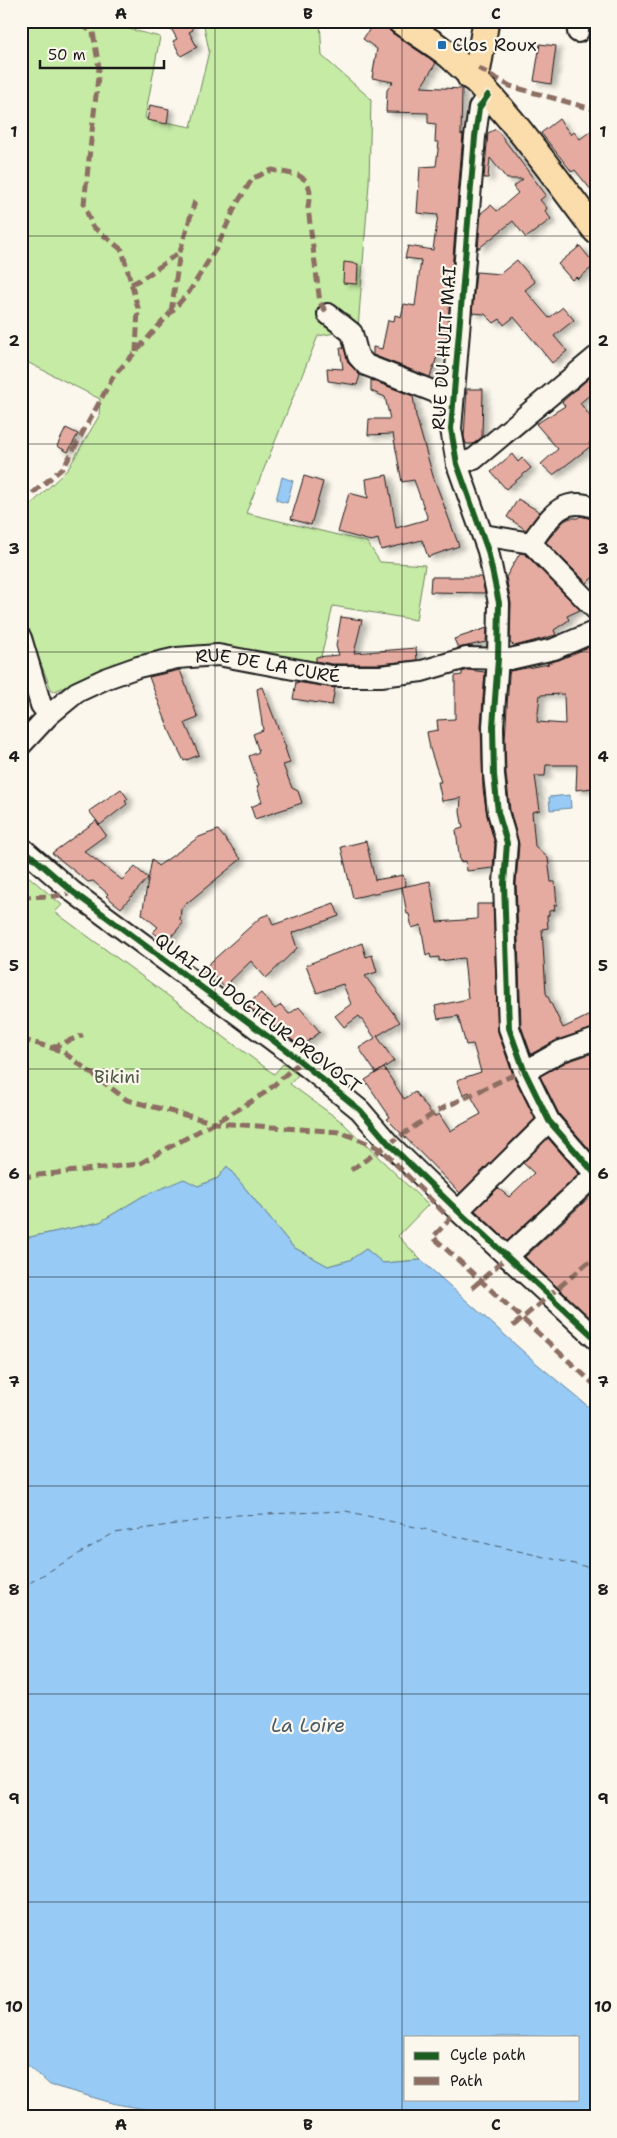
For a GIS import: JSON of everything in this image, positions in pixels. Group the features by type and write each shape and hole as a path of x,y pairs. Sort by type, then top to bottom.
{"main road":[{"path":"400,21 449,56 488,95 506,115 596,231"},
{"path":"449,56 481,28 485,21"},
{"path":"470,76 478,68 485,21"}],"street":[{"name":"RUE DU HUIT MAI","path":"488,95 479,108 474,136 451,429 457,464 483,534 499,603 498,659 493,726 494,774 498,812 507,842 504,883 509,1028 524,1070 549,1121 596,1175"},
{"path":"328,314 352,333 358,356 366,365 452,399"},
{"path":"457,464 474,459 596,358"},
{"path":"531,543 556,510 583,503 596,508"},
{"path":"483,534 531,543 596,610"},
{"name":"RUE DE LA CURÉ","path":"21,745 49,715 78,692 107,678 177,658 218,656 331,676 371,676 422,671 466,658 510,658 554,649 596,631"},
{"path":"21,638 41,705 49,715"},
{"name":"QUAI DU DOCTEUR PROVOST","path":"21,847 73,892 290,1053 360,1110 389,1144 458,1211 596,1339"},
{"path":"524,1070 561,1051 596,1039"},
{"path":"458,1211 549,1121"},
{"path":"506,1257 596,1175"}],"green space":[{"path":"21,21 97,21 160,37 145,118 191,127 209,51 203,21 320,21 322,56 371,99 369,183 358,329 318,336 246,513 367,542 380,562 425,565 416,620 333,606 319,665 124,664 52,692 21,613 21,514 68,469 99,416 100,399 21,359"},
{"name":"Bikini","path":"21,870 62,905 55,912 274,1074 283,1064 298,1075 290,1084 342,1122 428,1205 398,1236 421,1260 383,1263 366,1249 350,1260 328,1266 293,1247 227,1166 218,1178 198,1186 143,1196 100,1222 21,1239"}],"water":[{"path":"282,477 293,481 287,503 276,500"},
{"path":"570,795 571,808 550,810 549,797"},
{"name":"La Loire","path":"227,1166 293,1247 328,1266 350,1260 366,1249 383,1263 421,1260 535,1362 596,1413 596,2117 176,2117 173,2114 116,2104 50,2085 21,2059 21,1239 100,1222 143,1196 184,1179 198,1186 218,1178"}],"building":[{"path":"167,21 188,21 193,30 189,32 197,47 181,56 173,41 177,39"},
{"path":"375,21 380,21 392,33 436,63 421,87 462,89 461,135 463,134 452,269 450,271 452,271 446,350 440,348 430,377 373,355 373,347 382,349 388,320 394,321 395,315 401,317 404,304 415,306 421,260 405,258 408,246 433,250 438,215 417,213 420,167 436,166 439,142 435,142 436,124 428,123 428,113 386,112 387,90 393,82 372,78 377,49 363,39"},
{"path":"540,44 556,46 551,84 534,81"},
{"path":"150,105 169,109 167,124 147,120"},
{"path":"559,119 571,135 574,132 580,139 596,127 596,196 575,170 572,172 541,133"},
{"path":"496,129 546,195 540,200 547,208 545,211 551,219 526,238 513,221 478,249 481,213 491,205 497,211 518,193 513,187 523,179 507,179 490,158 488,178 484,178 488,133"},
{"path":"580,246 595,265 578,279 576,277 572,280 558,264"},
{"path":"517,260 535,282 525,290 549,318 563,307 574,320 554,336 567,351 552,363 514,317 504,325 500,319 494,323 485,314 472,313 476,272 500,274"},
{"path":"344,262 358,264 357,284 343,283"},
{"path":"340,348 344,348 349,364 360,375 357,385 328,381 327,368 343,369"},
{"path":"596,376 596,390 580,403 596,424 596,438 589,443 591,446 553,475 541,464 558,449 536,424 565,406 562,402 589,378 591,380"},
{"path":"371,380 413,396 416,416 433,476 459,546 428,557 422,540 381,550 378,539 371,541 338,532 349,493 368,498 366,479 387,475 396,528 428,519 414,480 402,482 393,434 368,435 369,419 390,419 385,397 371,391"},
{"path":"467,389 483,389 482,437 473,444 466,444 464,437"},
{"path":"66,428 78,434 68,452 57,446"},
{"path":"512,454 518,462 522,458 531,468 506,489 491,472"},
{"path":"304,476 323,482 311,525 291,519"},
{"path":"518,499 540,512 526,530 507,517"},
{"path":"580,516 596,520 596,574 587,583 546,542 564,521"},
{"path":"520,553 525,554 580,610 567,616 569,620 554,630 556,635 515,646 510,643 511,603 506,577"},
{"path":"431,577 481,577 485,593 430,592"},
{"path":"341,617 362,620 354,653 416,648 417,660 380,664 332,664 316,661 316,657 339,655 336,646"},
{"path":"487,628 486,642 458,648 454,639"},
{"path":"596,644 596,748 593,788 576,790 577,765 546,765 545,776 535,776 540,810 532,812 535,846 548,858 551,882 555,882 557,905 554,905 555,910 549,911 547,916 548,928 542,929 546,993 563,1028 596,1012 596,1027 557,1040 531,1054 521,1026 516,883 519,844 510,810 506,774 505,739 509,675 510,671 549,664 547,663 559,660","holes":["564,694 565,724 537,722 540,695"]},
{"path":"180,670 198,718 185,723 199,755 184,761 170,732 149,677"},
{"path":"468,670 485,672 481,726 483,789 487,815 495,844 493,868 467,871 466,861 460,862 456,830 463,828 460,812 461,798 442,801 438,782 441,782 430,749 427,732 438,730 437,720 455,719 455,676 462,675 462,672"},
{"path":"296,682 335,688 332,705 293,699"},
{"path":"262,687 286,748 290,763 283,765 292,788 298,791 302,803 255,819 251,807 262,802 257,786 259,785 249,756 259,752 253,734 263,730 257,689"},
{"path":"121,789 128,799 125,801 127,804 100,825 89,811"},
{"path":"96,821 106,835 84,851 122,880 135,867 148,878 121,908 106,896 108,894 93,881 88,882 52,853"},
{"path":"218,830 241,859 181,908 180,920 183,923 166,943 153,932 158,927 142,914 152,859 158,866 199,837"},
{"path":"366,841 375,880 403,875 406,886 353,898 341,847"},
{"path":"430,881 437,922 477,919 477,904 493,904 498,1032 513,1075 535,1119 460,1193 387,1119 390,1117 365,1080 384,1068 404,1099 415,1092 434,1117 439,1114 450,1131 481,1114 469,1092 463,1095 457,1080 481,1072 473,1044 466,1045 458,1016 438,1019 435,1006 468,999 464,958 439,961 439,957 431,958 430,954 426,956 421,925 412,928 409,914 407,914 402,887"},
{"path":"334,903 339,916 292,933 297,948 266,978 251,961 224,987 214,976 212,978 202,970 261,917 269,914 273,925"},
{"path":"362,943 366,957 372,955 377,972 365,976 400,1022 377,1036 394,1061 376,1073 359,1048 375,1038 359,1016 344,1027 335,1016 351,1004 343,984 317,993 306,965"},
{"path":"261,993 275,1009 281,1005 289,1014 299,1007 320,1032 301,1047 246,1005"},
{"path":"596,1052 596,1157 559,1114 540,1076 566,1062"},
{"path":"548,1138 579,1174 507,1241 475,1210 498,1188 509,1197 534,1173 523,1163"},
{"path":"596,1191 596,1323 525,1257"}],"ferry route":[{"path":"21,1588 114,1533 238,1515 346,1511 596,1569"}],"marked path":[{"path":"66,21 81,25 93,32 99,68 84,204 92,226 122,250 138,308 136,352"},
{"path":"478,68 510,86 596,110"},
{"path":"21,503 64,467 113,377 189,292 217,247 236,205 253,178 272,170 298,175 307,181 310,191 308,208 320,303 328,314"},
{"path":"171,312 180,252 195,201"},
{"path":"131,284 180,252"},
{"path":"21,764 24,743"},
{"path":"21,833 22,848"},
{"path":"21,897 56,896 73,892"},
{"path":"51,1048 83,1035"},
{"path":"21,1039 62,1051 127,1100 216,1123 341,1132 381,1149 450,1219 433,1237 596,1386"},
{"path":"21,1177 139,1164 266,1092 300,1062"},
{"path":"351,1170 437,1111 524,1070"},
{"path":"513,1326 596,1256"},
{"path":"472,1288 507,1257"}],"cycle path":[{"path":"488,95 479,108 475,137 451,429 457,464 488,551 499,603 498,659 493,726 494,775 498,812 507,843 504,883 509,1028 524,1070 549,1121 596,1175"},
{"path":"21,847 73,892 290,1053 360,1110 389,1144 458,1211 596,1339"}],"place":[{"name":"Clos Roux","path":"442,45"}]}
